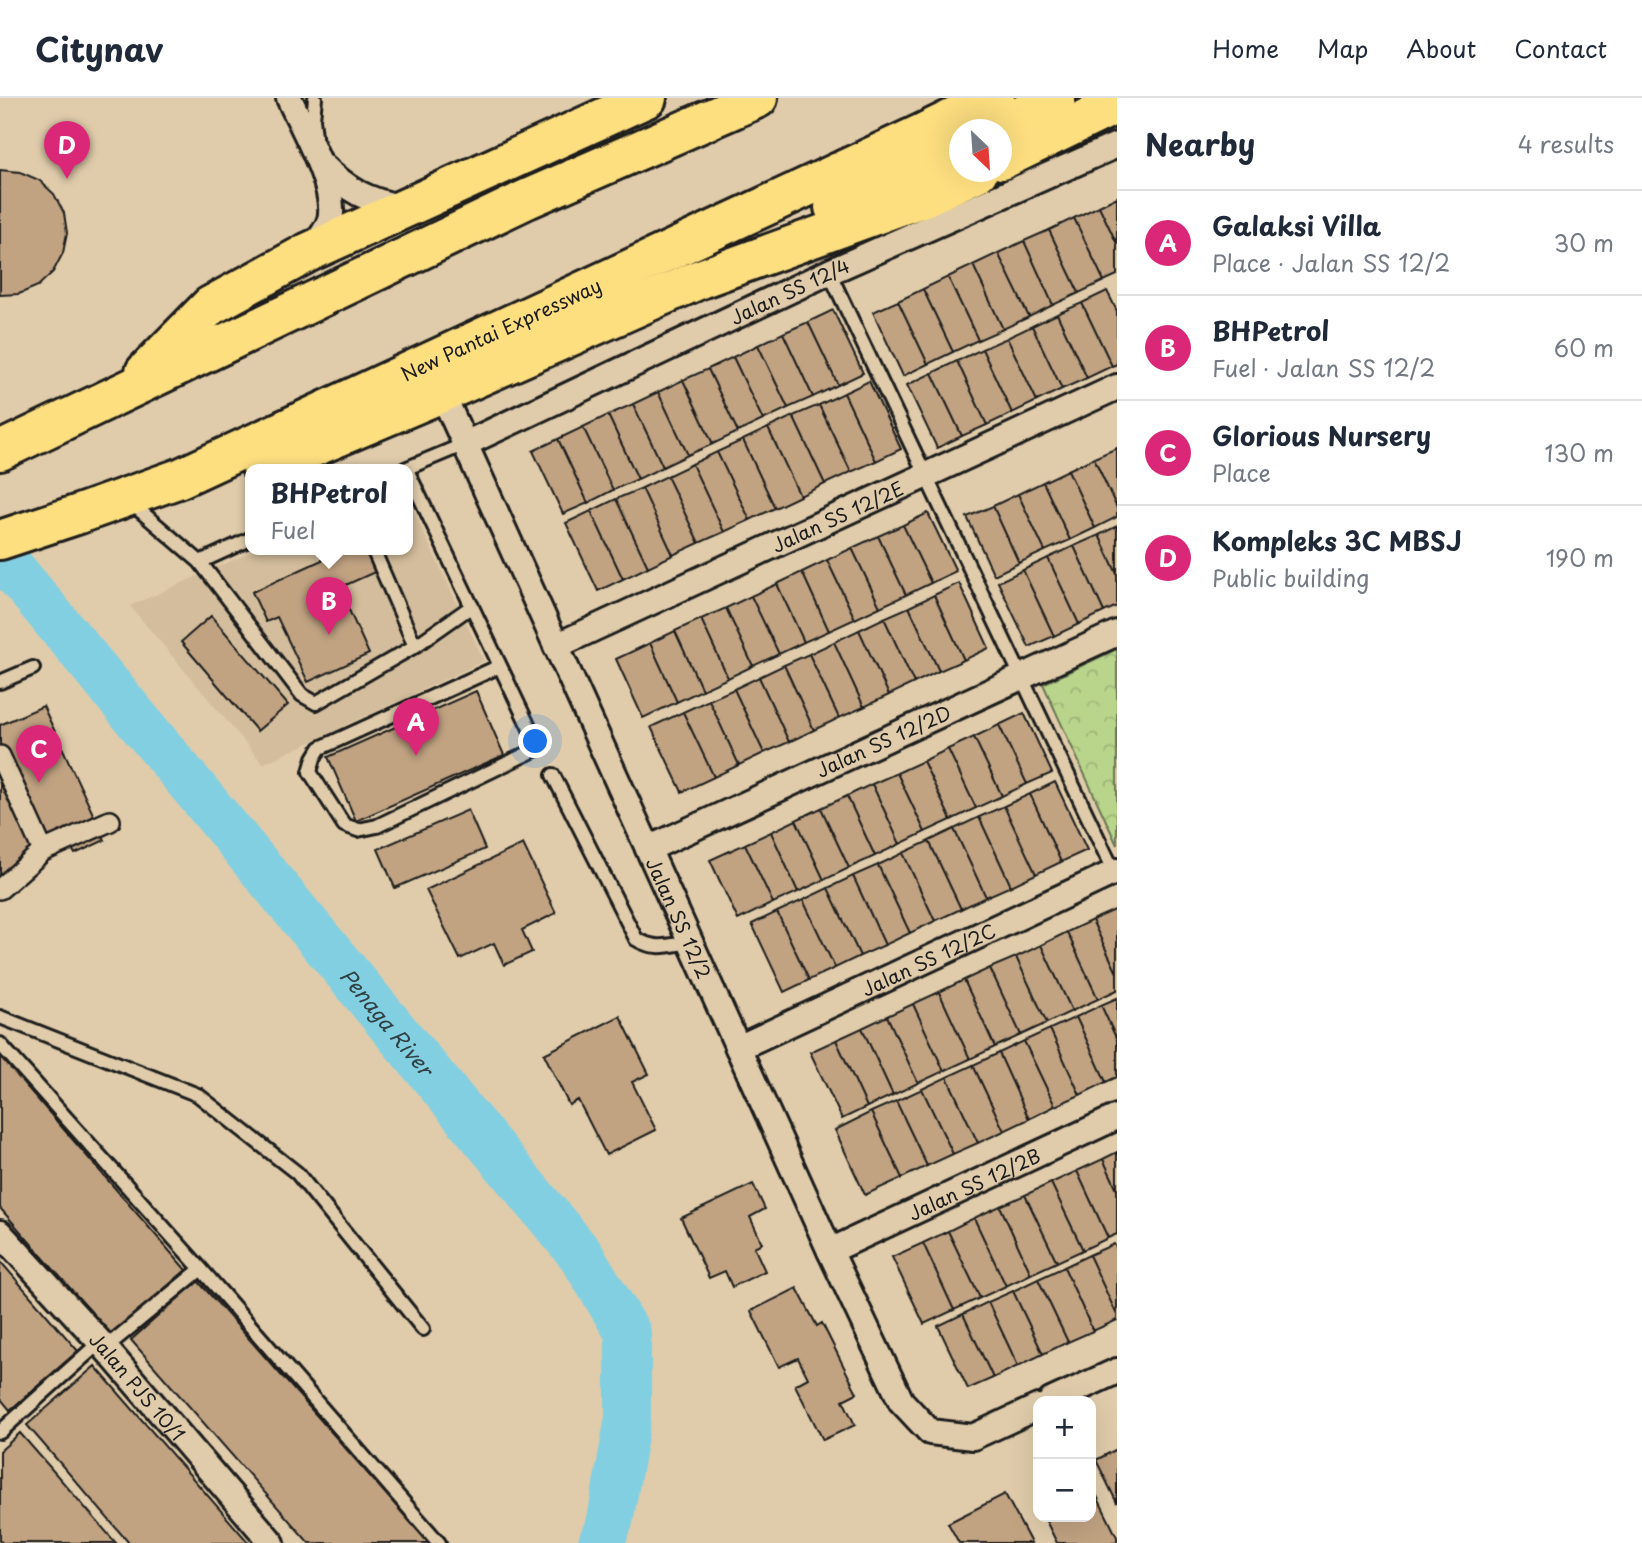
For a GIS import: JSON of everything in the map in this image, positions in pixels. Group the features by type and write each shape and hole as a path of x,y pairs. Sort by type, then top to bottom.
{"highway":[{"path":"127,391 210,306 309,252 647,98"},
{"path":"15,444 527,199 758,98"},
{"name":"New Pantai Expressway","path":"0,540 180,478 995,98"},
{"path":"1012,121 1056,98"},
{"path":"1012,155 1117,104"},
{"path":"699,279 733,256 949,152"},
{"path":"274,464 699,279 922,198 956,182"},
{"path":"180,478 230,478 245,474"}],"street":[{"path":"289,98 318,161 331,209 330,222 309,252"},
{"name":"Jalan SS 12/4","path":"465,444 829,272 1117,145"},
{"path":"318,161 358,195 404,208"},
{"name":"Jalan SS 12/2E","path":"556,646 1117,387"},
{"name":"Jalan SS 12/2","path":"442,393 830,1251 901,1401 930,1432 973,1437 1033,1409"},
{"name":"Jalan SS 12/2D","path":"648,849 1117,633"},
{"path":"0,756 43,852"},
{"path":"0,889 43,852 110,821"},
{"name":"Jalan SS 12/2C","path":"738,1048 1116,874"},
{"name":"Jalan SS 12/2B","path":"830,1251 1117,1117"},
{"name":"Jalan PJS 10/1","path":"0,1233 102,1345 272,1543"},
{"path":"1062,1396 1117,1371"}],"lane":[{"path":"315,98 313,119 318,161"},
{"path":"829,272 1116,874"},
{"path":"413,467 465,444"},
{"path":"413,484 472,606 539,748 377,825 358,830 344,825 310,772 320,748 500,666"},
{"path":"125,497 200,562 302,695 316,703 415,646 472,606"},
{"path":"200,562 245,541"},
{"path":"376,555 415,646"},
{"path":"0,682 33,668"},
{"path":"553,775 636,939 654,947 690,942"},
{"path":"0,1017 198,1095 297,1173 423,1329"},
{"path":"0,1044 201,1269 439,1543"},
{"path":"0,1432 102,1345 201,1269"}],"shaded area":[{"path":"413,510 484,661 263,764 130,606 245,555 413,555"}],"green space":[{"path":"1117,649 1117,845 1043,684"}],"building":[{"path":"0,170 20,172 39,180 54,194 64,213 67,233 63,253 53,272 38,286 19,294 0,295"},
{"path":"1117,197 1117,244 1099,206"},
{"path":"1099,206 1117,244 1117,275 1104,281 1074,218"},
{"path":"1074,218 1104,281 1079,293 1049,230"},
{"path":"1049,230 1079,293 1053,305 1024,241"},
{"path":"1024,241 1053,305 1029,317 998,253"},
{"path":"998,253 1029,317 1003,329 973,265"},
{"path":"973,265 1003,329 978,340 948,277"},
{"path":"948,277 978,340 953,352 923,289"},
{"path":"923,289 953,352 928,364 898,301"},
{"path":"1107,291 1117,311 1117,364 1112,366 1082,303"},
{"path":"898,301 928,364 903,376 873,312"},
{"path":"1082,303 1112,366 1087,378 1057,314"},
{"path":"833,310 863,373 838,385 808,322"},
{"path":"1057,314 1087,378 1062,389 1032,326"},
{"path":"808,322 838,385 813,397 783,333"},
{"path":"1032,326 1062,389 1037,401 1007,338"},
{"path":"783,333 813,397 788,408 758,345"},
{"path":"1007,338 1037,401 1012,413 982,349"},
{"path":"758,345 788,408 763,420 733,357"},
{"path":"982,349 1012,413 987,425 957,361"},
{"path":"733,357 763,420 738,432 708,369"},
{"path":"957,361 987,425 962,436 932,373"},
{"path":"708,369 738,432 713,444 683,380"},
{"path":"932,373 962,436 937,448 907,385"},
{"path":"683,380 713,444 688,455 658,392"},
{"path":"869,381 901,449 876,461 844,393"},
{"path":"658,392 688,455 663,467 633,404"},
{"path":"844,393 876,461 851,472 819,405"},
{"path":"633,404 663,467 638,479 608,415"},
{"path":"819,405 851,472 825,484 793,416"},
{"path":"608,415 638,479 613,490 583,427"},
{"path":"793,416 825,484 800,496 768,428"},
{"path":"583,427 613,490 588,503 558,439"},
{"path":"768,428 800,496 775,508 743,440"},
{"path":"558,439 588,503 563,514 533,451"},
{"path":"743,440 775,508 750,520 717,452"},
{"path":"1117,448 1117,508 1094,458"},
{"path":"717,452 750,520 724,532 692,464"},
{"path":"1094,458 1117,508 1117,517 1095,528 1068,470"},
{"path":"692,464 724,532 699,543 667,476"},
{"path":"1068,470 1095,528 1070,540 1043,482"},
{"path":"667,476 699,543 673,555 642,488"},
{"path":"1043,482 1070,540 1045,551 1018,494"},
{"path":"642,488 673,555 648,567 616,499"},
{"path":"1018,494 1045,551 1019,563 993,506"},
{"path":"616,499 648,567 623,579 591,511"},
{"path":"993,506 1019,563 994,575 967,517"},
{"path":"591,511 623,579 598,591 566,523"},
{"path":"928,513 956,571 931,583 903,525"},
{"path":"903,525 931,583 906,595 878,536"},
{"path":"1117,526 1117,574 1099,535"},
{"path":"1099,535 1117,574 1117,606 1104,612 1074,546"},
{"path":"878,536 906,595 880,607 852,548"},
{"path":"1074,546 1104,612 1079,624 1048,558"},
{"path":"852,548 880,607 855,619 827,560"},
{"path":"333,555 370,555 377,571 339,588 369,654 308,682 277,617 266,622 252,592"},
{"path":"1048,558 1079,624 1054,636 1023,570"},
{"path":"827,560 855,619 829,631 802,572"},
{"path":"1023,570 1054,636 1029,647 998,582"},
{"path":"802,572 829,631 804,642 777,584"},
{"path":"959,583 989,648 964,660 934,595"},
{"path":"777,584 804,642 779,654 751,596"},
{"path":"934,595 964,660 939,671 909,607"},
{"path":"751,596 779,654 753,666 726,608"},
{"path":"909,607 939,671 914,683 884,618"},
{"path":"726,608 753,666 728,678 701,619"},
{"path":"211,616 288,705 257,731 181,642"},
{"path":"884,618 914,683 889,695 859,630"},
{"path":"701,619 728,678 702,690 675,631"},
{"path":"859,630 889,695 864,707 834,642"},
{"path":"675,631 702,690 677,702 650,643"},
{"path":"834,642 864,707 839,718 809,654"},
{"path":"650,643 677,702 643,718 616,659"},
{"path":"809,654 839,718 814,730 784,665"},
{"path":"784,665 814,730 789,742 759,677"},
{"path":"759,677 789,742 764,753 734,689"},
{"path":"734,689 764,753 739,765 709,700"},
{"path":"476,691 504,755 356,821 328,757"},
{"path":"709,700 739,765 714,777 683,712"},
{"path":"43,706 105,840 75,854 69,843 0,874 0,725"},
{"path":"683,712 714,777 682,792 651,727"},
{"path":"1024,713 1052,773 1027,784 999,725"},
{"path":"999,725 1027,784 1002,796 974,737"},
{"path":"974,737 1002,796 976,808 948,749"},
{"path":"948,749 976,808 951,820 923,761"},
{"path":"923,761 951,820 925,832 897,773"},
{"path":"897,773 925,832 900,844 872,784"},
{"path":"1055,782 1087,850 1061,862 1030,794"},
{"path":"872,784 900,844 875,856 847,796"},
{"path":"1030,794 1061,862 1036,874 1004,806"},
{"path":"847,796 875,856 849,868 821,808"},
{"path":"1004,806 1036,874 1011,886 979,817"},
{"path":"821,808 849,868 824,880 796,820"},
{"path":"468,810 485,849 395,888 378,849"},
{"path":"979,817 1011,886 986,897 954,829"},
{"path":"796,820 824,880 798,892 771,832"},
{"path":"954,829 986,897 961,909 929,841"},
{"path":"771,832 798,892 773,903 745,844"},
{"path":"929,841 961,909 935,921 903,853"},
{"path":"523,844 556,913 522,930 532,952 504,965 494,943 460,959 426,890"},
{"path":"745,844 773,903 738,920 710,860"},
{"path":"903,853 935,921 910,933 878,865"},
{"path":"878,865 910,933 885,945 853,876"},
{"path":"853,876 885,945 860,956 828,888"},
{"path":"828,888 860,956 835,968 803,900"},
{"path":"803,900 835,968 809,980 777,912"},
{"path":"1117,909 1117,973 1092,920"},
{"path":"777,912 809,980 784,992 752,924"},
{"path":"1092,920 1117,973 1117,990 1098,999 1067,932"},
{"path":"1067,932 1098,999 1072,1011 1041,945"},
{"path":"1041,945 1072,1011 1047,1023 1016,957"},
{"path":"1016,957 1047,1023 1021,1035 990,968"},
{"path":"990,968 1021,1035 995,1047 964,980"},
{"path":"964,980 995,1047 970,1059 939,992"},
{"path":"939,992 970,1059 944,1071 913,1004"},
{"path":"1117,998 1117,1040 1101,1005"},
{"path":"913,1004 944,1071 918,1083 887,1016"},
{"path":"1101,1005 1117,1040 1117,1077 1106,1082 1076,1017"},
{"path":"620,1016 649,1074 632,1082 656,1130 606,1155 578,1100 569,1105 544,1054"},
{"path":"887,1016 918,1083 893,1095 862,1028"},
{"path":"1076,1017 1106,1082 1080,1095 1050,1029"},
{"path":"862,1028 893,1095 867,1107 836,1040"},
{"path":"1050,1029 1080,1095 1055,1106 1024,1041"},
{"path":"836,1040 867,1107 842,1119 810,1052"},
{"path":"1024,1041 1055,1106 1029,1119 999,1053"},
{"path":"999,1053 1029,1119 1004,1131 973,1065"},
{"path":"0,1056 186,1270 111,1335 0,1208"},
{"path":"973,1065 1004,1131 978,1143 947,1077"},
{"path":"947,1077 978,1143 953,1154 922,1089"},
{"path":"922,1089 953,1154 927,1166 896,1101"},
{"path":"896,1101 927,1166 902,1178 871,1112"},
{"path":"871,1112 902,1178 865,1195 835,1130"},
{"path":"1117,1152 1117,1189 1103,1159"},
{"path":"1103,1159 1117,1189 1117,1234 1108,1238 1077,1171"},
{"path":"1077,1171 1108,1238 1083,1250 1051,1183"},
{"path":"1051,1183 1083,1250 1057,1262 1025,1195"},
{"path":"753,1184 765,1209 750,1217 762,1243 754,1247 765,1271 732,1287 725,1271 709,1278 681,1218"},
{"path":"1025,1195 1057,1262 1031,1274 1000,1206"},
{"path":"1000,1206 1031,1274 1006,1286 974,1218"},
{"path":"974,1218 1006,1286 980,1298 948,1231"},
{"path":"948,1231 980,1298 954,1310 923,1243"},
{"path":"923,1243 954,1310 924,1324 892,1257"},
{"path":"1114,1244 1117,1249 1117,1315 1089,1255"},
{"path":"1089,1255 1117,1315 1117,1320 1093,1331 1064,1267"},
{"path":"0,1261 78,1351 10,1410 0,1398"},
{"path":"1064,1267 1093,1331 1068,1342 1038,1279"},
{"path":"1038,1279 1068,1342 1043,1354 1013,1291"},
{"path":"198,1281 429,1543 309,1543 131,1340"},
{"path":"797,1288 817,1326 822,1323 857,1393 843,1400 855,1425 823,1440 795,1385 808,1378 798,1358 779,1367 751,1311"},
{"path":"1013,1291 1043,1354 1018,1366 988,1302"},
{"path":"988,1302 1018,1366 993,1378 963,1314"},
{"path":"963,1314 993,1378 968,1389 938,1326"},
{"path":"95,1366 249,1543 129,1543 27,1425"},
{"path":"20,1433 116,1543 2,1543 0,1451"},
{"path":"1117,1449 1117,1503 1096,1460"},
{"path":"1005,1494 1031,1543 959,1543 948,1523"},
{"path":"1096,1494 1117,1537 1117,1543 1057,1543 1046,1522 1096,1522"}],"waterway":[{"name":"Penaga River","path":"0,554 581,1255 628,1333 628,1418 610,1521 601,1543"}],"place":[{"name":"Kompleks 3C MBSJ","path":"67,179"},
{"name":"BHPetrol","path":"329,635"},
{"name":"Galaksi Villa","path":"416,756"},
{"name":"Glorious Nursery","path":"39,783"}]}
